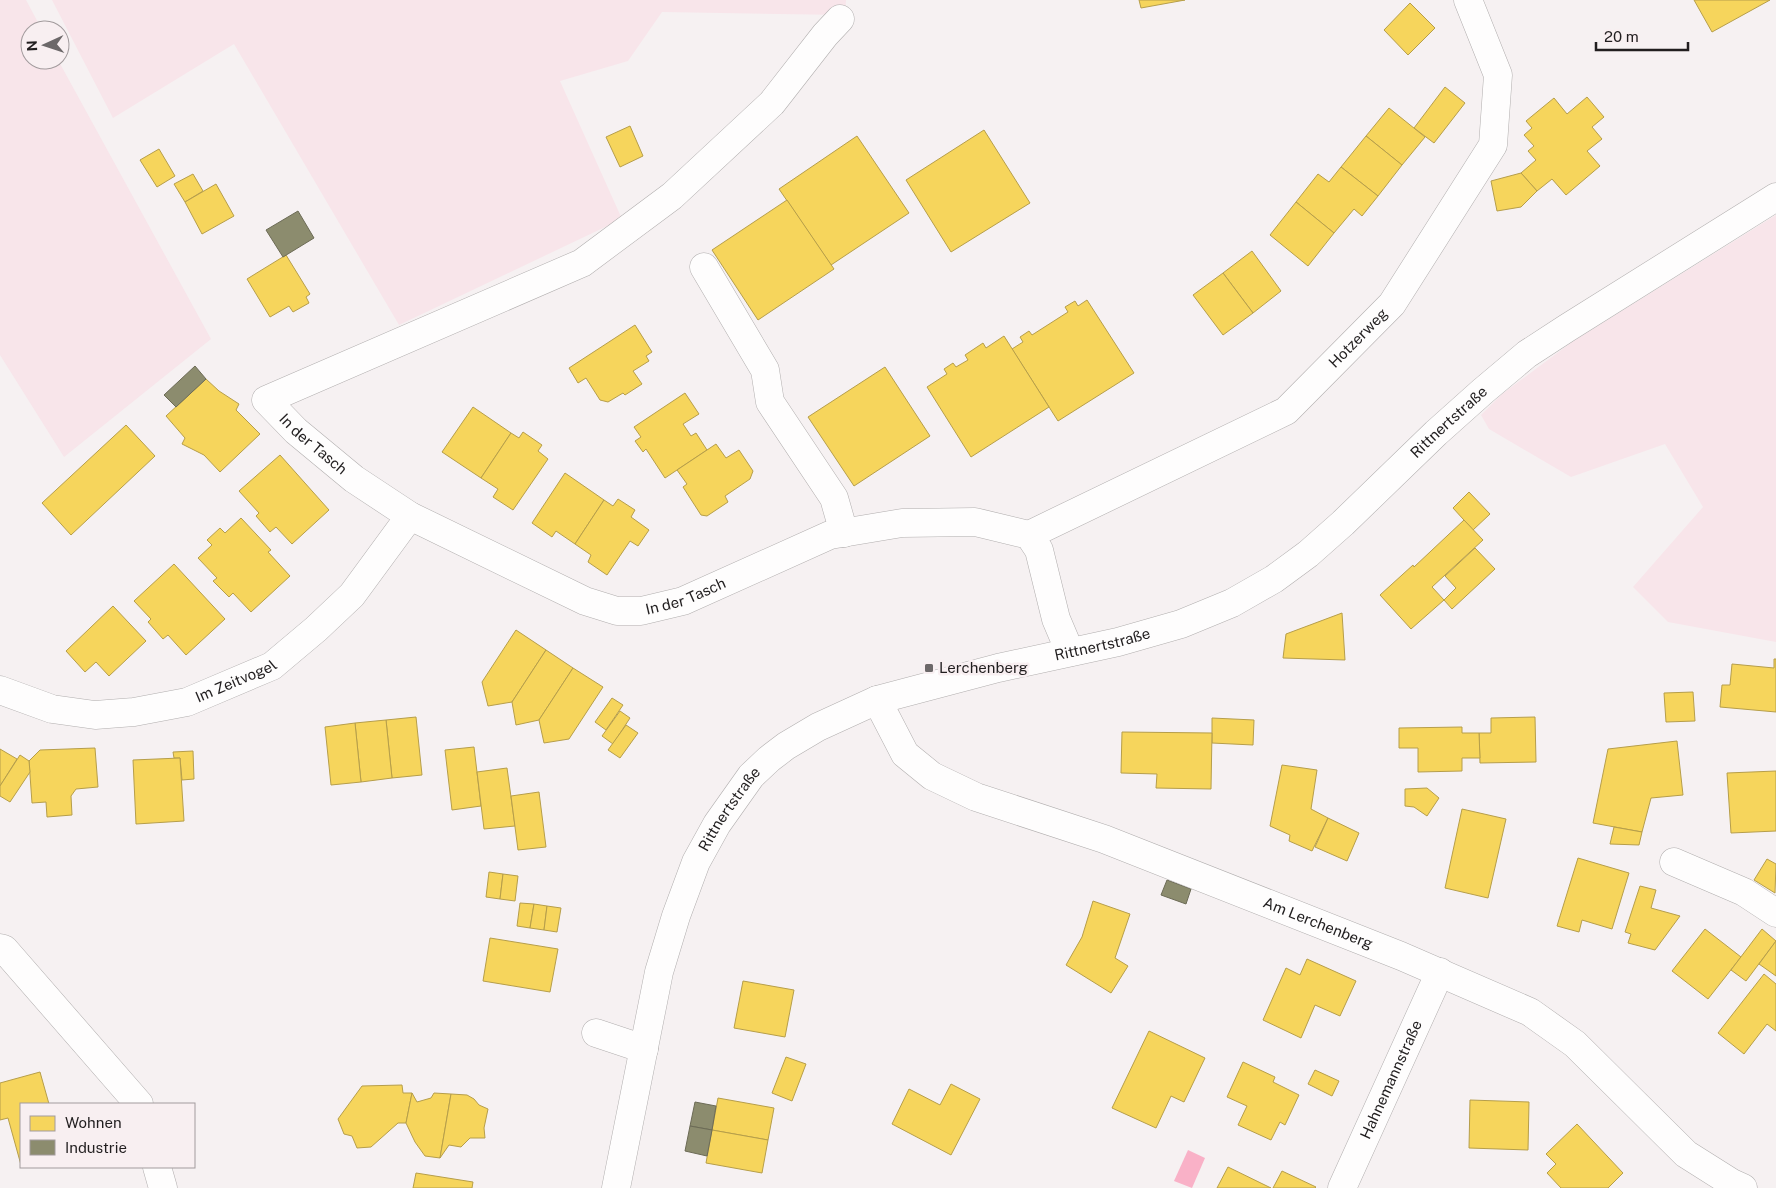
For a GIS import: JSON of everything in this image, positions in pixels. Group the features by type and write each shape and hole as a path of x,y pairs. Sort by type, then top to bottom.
{"street":[{"name":"Hotzerweg","path":"1029,535 1286,411 1392,304 1493,145 1498,75 1468,0"},
{"name":"In der Tasch","path":"840,19 825,35 772,103 672,196 582,263 266,400 296,431 354,480 410,516 585,601 618,611 641,611 683,601 830,535 902,523 975,522 1029,535"},
{"name":"Rittnertstraße","path":"616,1188 660,972 676,916 696,862 716,824 751,776 769,759 786,746 818,727 877,700 998,668 1118,642 1181,624 1232,603 1274,579 1322,542 1436,433 1528,354 1776,197"},
{"path":"704,267 765,370 770,402 834,498 844,533"},
{"name":"Im Zeitvogel","path":"0,690 52,709 95,715 134,712 187,702 272,666 316,629 352,595 410,516"},
{"path":"1029,535 1039,550 1056,619 1070,652"},
{"name":"Am Lerchenberg","path":"877,700 905,754 932,776 976,797 1104,839 1440,972 1530,1012 1575,1044 1686,1154 1743,1188"},
{"path":"1674,862 1744,892 1776,913"},
{"path":"0,948 4,949 138,1103"},
{"name":"Hahnemannstraße","path":"1342,1188 1440,972"},
{"path":"596,1033 644,1049"},
{"path":"157,1168 163,1188"}],"shaded area":[{"path":"0,0 26,0 37,20 20,20 20,70 63,70 211,339 64,457 0,355"},
{"path":"52,0 846,0 845,15 662,12 628,61 560,81 622,219 399,325 234,44 113,118 70,35 70,20 62,20"},
{"path":"1776,215 1776,642 1668,622 1633,587 1703,507 1665,444 1571,477 1489,429 1481,415 1502,394 1572,342"},
{"path":"1188,1150 1205,1158 1192,1188 1174,1181"}],"building: Wohnen":[{"path":"1139,0 1185,0 1141,8"},
{"path":"1694,0 1770,0 1712,32"},
{"path":"1410,3 1435,28 1408,55 1384,30"},
{"path":"1445,87 1465,103 1434,143 1414,128"},
{"path":"1587,97 1604,117 1592,127 1602,139 1587,151 1600,166 1566,195 1552,179 1537,191 1521,173 1536,160 1528,151 1534,146 1524,135 1532,128 1526,121 1554,98 1567,114"},
{"path":"1389,108 1425,137 1402,165 1366,136"},
{"path":"630,126 643,156 620,167 606,137"},
{"path":"984,130 1030,203 951,252 906,180"},
{"path":"857,136 909,213 831,265 779,189"},
{"path":"1366,136 1402,165 1378,196 1341,167"},
{"path":"159,149 175,176 157,187 140,160"},
{"path":"1341,167 1378,196 1362,216 1354,209 1334,233 1296,202 1318,174 1329,182"},
{"path":"1521,173 1537,191 1521,207 1497,211 1491,181"},
{"path":"193,174 203,191 185,202 174,184"},
{"path":"216,184 234,216 202,234 185,202"},
{"path":"787,200 834,269 758,320 712,250"},
{"path":"1296,202 1334,233 1308,266 1270,235"},
{"path":"1252,251 1281,291 1253,313 1223,273"},
{"path":"286,255 310,294 306,297 309,303 293,312 289,306 270,317 247,279"},
{"path":"1223,273 1253,313 1223,335 1193,295"},
{"path":"1087,300 1134,373 1058,421 1012,349 1023,342 1020,337 1029,331 1032,335 1068,312 1065,307 1075,301 1078,306"},
{"path":"635,325 652,352 646,356 649,361 633,371 642,384 625,395 623,393 608,402 600,400 586,378 578,383 569,368"},
{"path":"1004,336 1049,407 971,457 927,387 947,374 944,369 953,363 956,367 968,360 965,355 983,343 986,348"},
{"path":"885,367 930,436 854,486 808,417"},
{"path":"206,379 219,391 239,404 236,410 260,434 220,472 204,455 182,444 185,438 166,416"},
{"path":"685,393 699,414 683,424 691,436 696,433 707,450 665,478 646,449 643,452 635,441 641,437 634,427"},
{"path":"473,407 511,433 481,478 442,452"},
{"path":"126,425 155,456 71,535 42,503"},
{"path":"523,432 542,445 538,451 548,459 513,510 493,497 498,489 481,478 511,433 519,438"},
{"path":"716,444 726,458 739,450 753,471 750,479 725,496 728,502 707,516 701,515 683,487 687,484 677,470"},
{"path":"280,455 329,510 292,544 276,527 270,532 256,516 259,513 239,491"},
{"path":"565,473 604,500 575,544 556,531 552,537 532,523"},
{"path":"1469,492 1490,514 1473,530 1453,508"},
{"path":"618,499 635,510 631,517 649,530 638,546 630,541 607,575 588,562 591,555 575,544 604,500 613,506"},
{"path":"241,518 271,550 268,552 290,576 251,612 233,593 229,597 213,581 217,578 198,558 212,545 207,540 220,528 225,533"},
{"path":"1464,520 1483,540 1432,587 1444,600 1411,629 1380,595 1413,565 1414,567"},
{"path":"1475,548 1495,569 1452,609 1444,600 1456,588 1445,576"},
{"path":"174,564 225,619 186,655 168,635 163,639 148,622 151,619 134,601"},
{"path":"113,606 146,641 109,676 96,662 85,672 66,651"},
{"path":"1342,613 1345,660 1283,658 1286,634"},
{"path":"516,630 546,650 512,702 488,706 482,682"},
{"path":"546,650 573,668 539,720 516,725 512,702"},
{"path":"1774,659 1776,659 1776,712 1720,707 1722,685 1730,685 1732,664 1774,668"},
{"path":"573,668 603,687 569,739 544,743 539,720"},
{"path":"1693,692 1695,721 1666,722 1664,693"},
{"path":"612,698 623,705 606,730 595,722"},
{"path":"620,711 630,718 613,744 602,736"},
{"path":"416,717 422,775 392,778 386,720"},
{"path":"1535,717 1536,762 1480,763 1479,733 1491,733 1491,718"},
{"path":"1212,718 1254,720 1253,745 1212,743"},
{"path":"386,720 392,778 361,782 355,723"},
{"path":"355,723 361,782 331,785 325,727"},
{"path":"626,725 638,733 620,758 608,750"},
{"path":"1462,727 1462,733 1479,733 1480,758 1462,758 1462,771 1418,772 1418,748 1399,748 1399,728"},
{"path":"1122,732 1212,733 1211,789 1156,788 1157,774 1121,773"},
{"path":"1677,741 1683,795 1651,798 1642,832 1593,823 1608,749"},
{"path":"474,747 481,806 452,810 445,750"},
{"path":"95,748 98,787 76,789 71,796 72,815 47,817 46,802 32,803 29,761 40,750"},
{"path":"0,749 17,759 0,786"},
{"path":"193,751 194,779 182,780 180,758 174,758 173,752"},
{"path":"20,755 29,761 30,772 10,802 0,796 0,786"},
{"path":"180,758 184,821 136,824 133,760"},
{"path":"1282,765 1317,770 1311,809 1328,818 1312,851 1289,841 1290,835 1270,826"},
{"path":"507,768 515,826 484,829 477,772"},
{"path":"1776,771 1776,831 1731,833 1727,773"},
{"path":"1427,788 1439,798 1427,816 1414,807 1405,806 1405,789"},
{"path":"539,792 546,847 518,850 511,796"},
{"path":"1462,809 1506,819 1488,898 1445,888"},
{"path":"1328,818 1359,833 1347,861 1315,847"},
{"path":"1614,827 1642,832 1639,845 1610,844"},
{"path":"1578,858 1629,873 1612,929 1582,920 1579,932 1557,926"},
{"path":"1767,859 1776,864 1775,893 1754,880"},
{"path":"489,872 503,874 500,899 486,897"},
{"path":"503,874 518,876 515,901 500,899"},
{"path":"1640,886 1656,890 1651,908 1680,916 1655,950 1628,943 1631,934 1625,932"},
{"path":"1093,901 1130,914 1115,958 1128,966 1111,993 1066,965 1082,937"},
{"path":"520,903 534,904 530,928 517,926"},
{"path":"534,904 547,906 544,930 530,928"},
{"path":"547,906 561,908 557,932 544,930"},
{"path":"1705,929 1741,957 1708,999 1672,971"},
{"path":"1762,929 1776,941 1746,981 1731,970"},
{"path":"490,938 558,949 550,992 483,981"},
{"path":"1776,941 1776,976 1759,964"},
{"path":"1307,959 1356,981 1340,1016 1315,1005 1301,1038 1263,1020 1286,968 1300,975"},
{"path":"1764,974 1776,984 1776,1031 1767,1024 1744,1054 1718,1033"},
{"path":"743,981 794,990 785,1037 734,1028"},
{"path":"1149,1031 1205,1058 1184,1102 1171,1096 1156,1128 1112,1108"},
{"path":"786,1057 806,1064 792,1101 772,1093"},
{"path":"1243,1062 1275,1077 1273,1082 1299,1095 1285,1125 1280,1122 1271,1140 1238,1125 1247,1106 1227,1097"},
{"path":"1315,1070 1339,1081 1332,1096 1308,1084"},
{"path":"40,1072 49,1103 20,1103 20,1161 8,1118 0,1120 0,1083"},
{"path":"951,1084 980,1099 951,1155 892,1124 909,1089 940,1105"},
{"path":"402,1085 403,1093 412,1093 406,1123 398,1123 371,1147 357,1148 352,1136 344,1134 338,1119 362,1086"},
{"path":"412,1093 417,1102 431,1098 434,1093 451,1094 440,1158 425,1156 415,1142 406,1123"},
{"path":"451,1094 467,1095 479,1105 488,1109 484,1128 485,1138 470,1138 461,1147 449,1145 440,1158"},
{"path":"718,1098 774,1108 768,1140 712,1130"},
{"path":"1470,1100 1529,1102 1528,1150 1469,1148"},
{"path":"1577,1124 1623,1173 1608,1188 1561,1188 1547,1173 1556,1164 1546,1154"},
{"path":"712,1130 768,1140 762,1173 706,1163"},
{"path":"1228,1167 1271,1188 1217,1188"},
{"path":"1282,1171 1316,1187 1273,1188"},
{"path":"416,1173 473,1182 472,1188 413,1188"}],"building: Industrie":[{"path":"298,211 314,238 283,257 266,230"},
{"path":"195,366 206,379 176,407 164,395"},
{"path":"1167,880 1191,889 1186,904 1161,895"},
{"path":"695,1102 716,1106 712,1130 690,1126"},
{"path":"690,1126 712,1130 707,1156 685,1151"}],"place":[{"name":"Lerchenberg","path":"929,668"}]}
